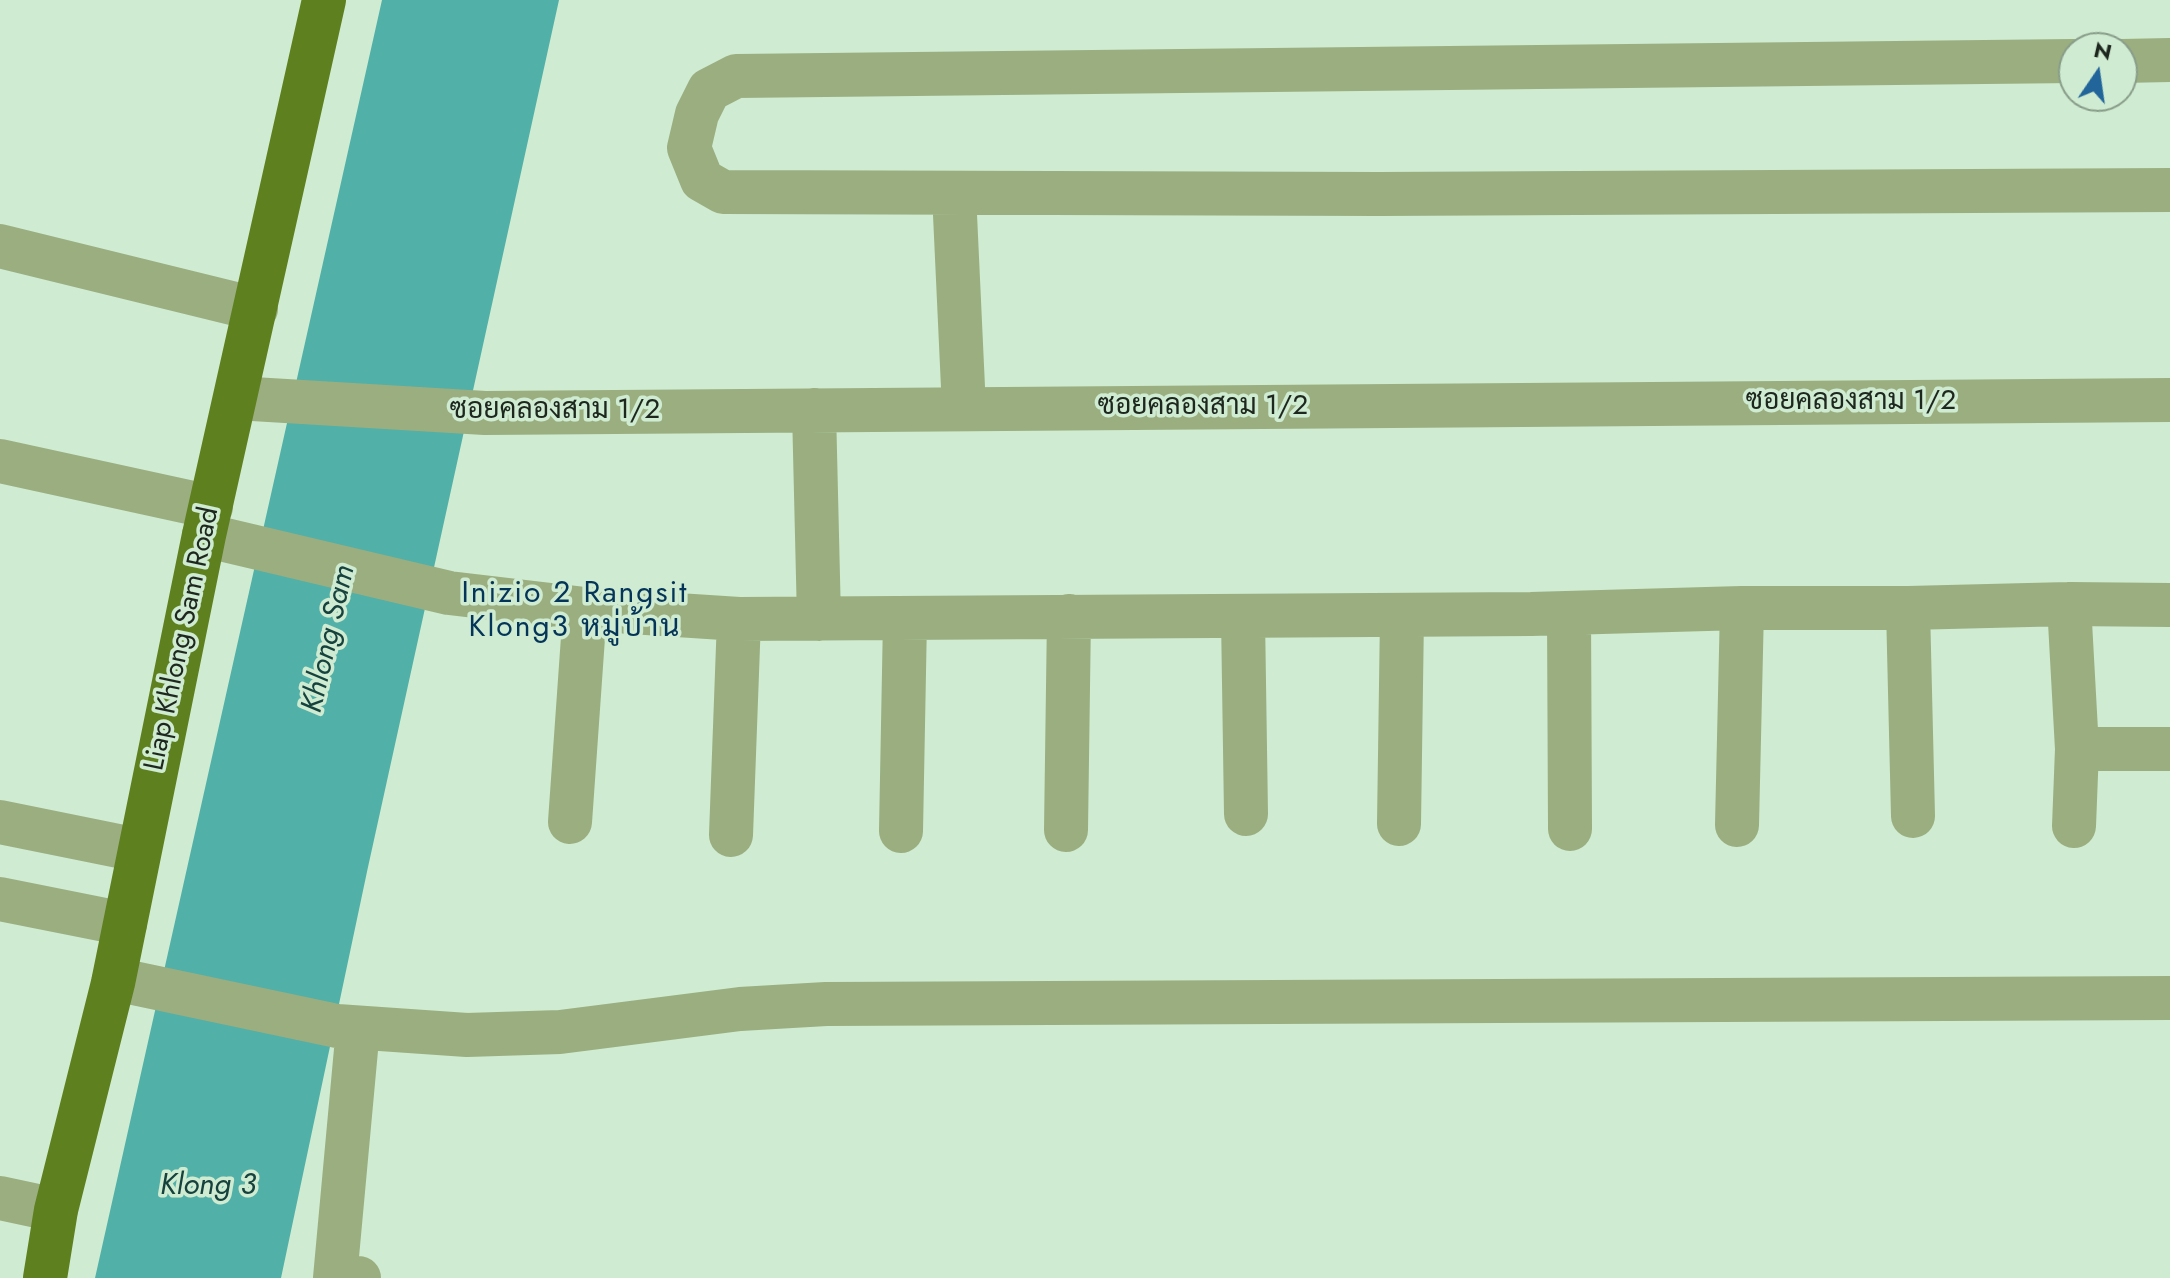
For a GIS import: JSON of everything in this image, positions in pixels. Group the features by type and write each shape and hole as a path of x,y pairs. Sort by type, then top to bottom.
{"main road":[{"name":"Liap Khlong Sam Road","path":"45,1278 56,1210 118,982 138,850 207,521 256,400 256,309 324,0"}],"street":[{"path":"2138,61 2170,60"},
{"path":"2058,61 736,76 709,90 697,114 689,148 702,180 723,192 1411,194 2170,190"},
{"path":"954,193 964,409"},
{"path":"0,246 256,309"},
{"name":"ซอยคลองสาม 1/2","path":"256,400 485,413 2170,400"},
{"path":"814,410 819,619"},
{"path":"0,461 207,521 250,546 449,593 585,609 739,619 905,619 1402,616 1742,608 2170,605"},
{"path":"2069,604 2077,749 2074,826"},
{"path":"1737,825 1742,608"},
{"path":"1908,608 1913,816"},
{"path":"570,822 585,609"},
{"path":"1569,613 1570,829"},
{"path":"1066,830 1069,616"},
{"path":"1399,824 1402,616"},
{"path":"1243,617 1246,814"},
{"path":"731,835 739,619"},
{"path":"901,831 905,619"},
{"path":"2077,749 2170,749"},
{"path":"0,822 138,850"},
{"path":"0,899 125,924"},
{"path":"118,982 347,1027 467,1035 560,1032 740,1009 826,1004 2170,998"},
{"path":"347,1027 335,1278 359,1278"},
{"path":"0,1198 56,1210"}],"water":[{"name":"Klong 3","path":"382,0 559,0 281,1278 95,1278"}],"district":[{"name":"Inizio 2 Rangsit Klong3 หมู่บ้าน","path":"575,612"}],"water label":[{"name":"Khlong Sam","path":"330,639"}]}
